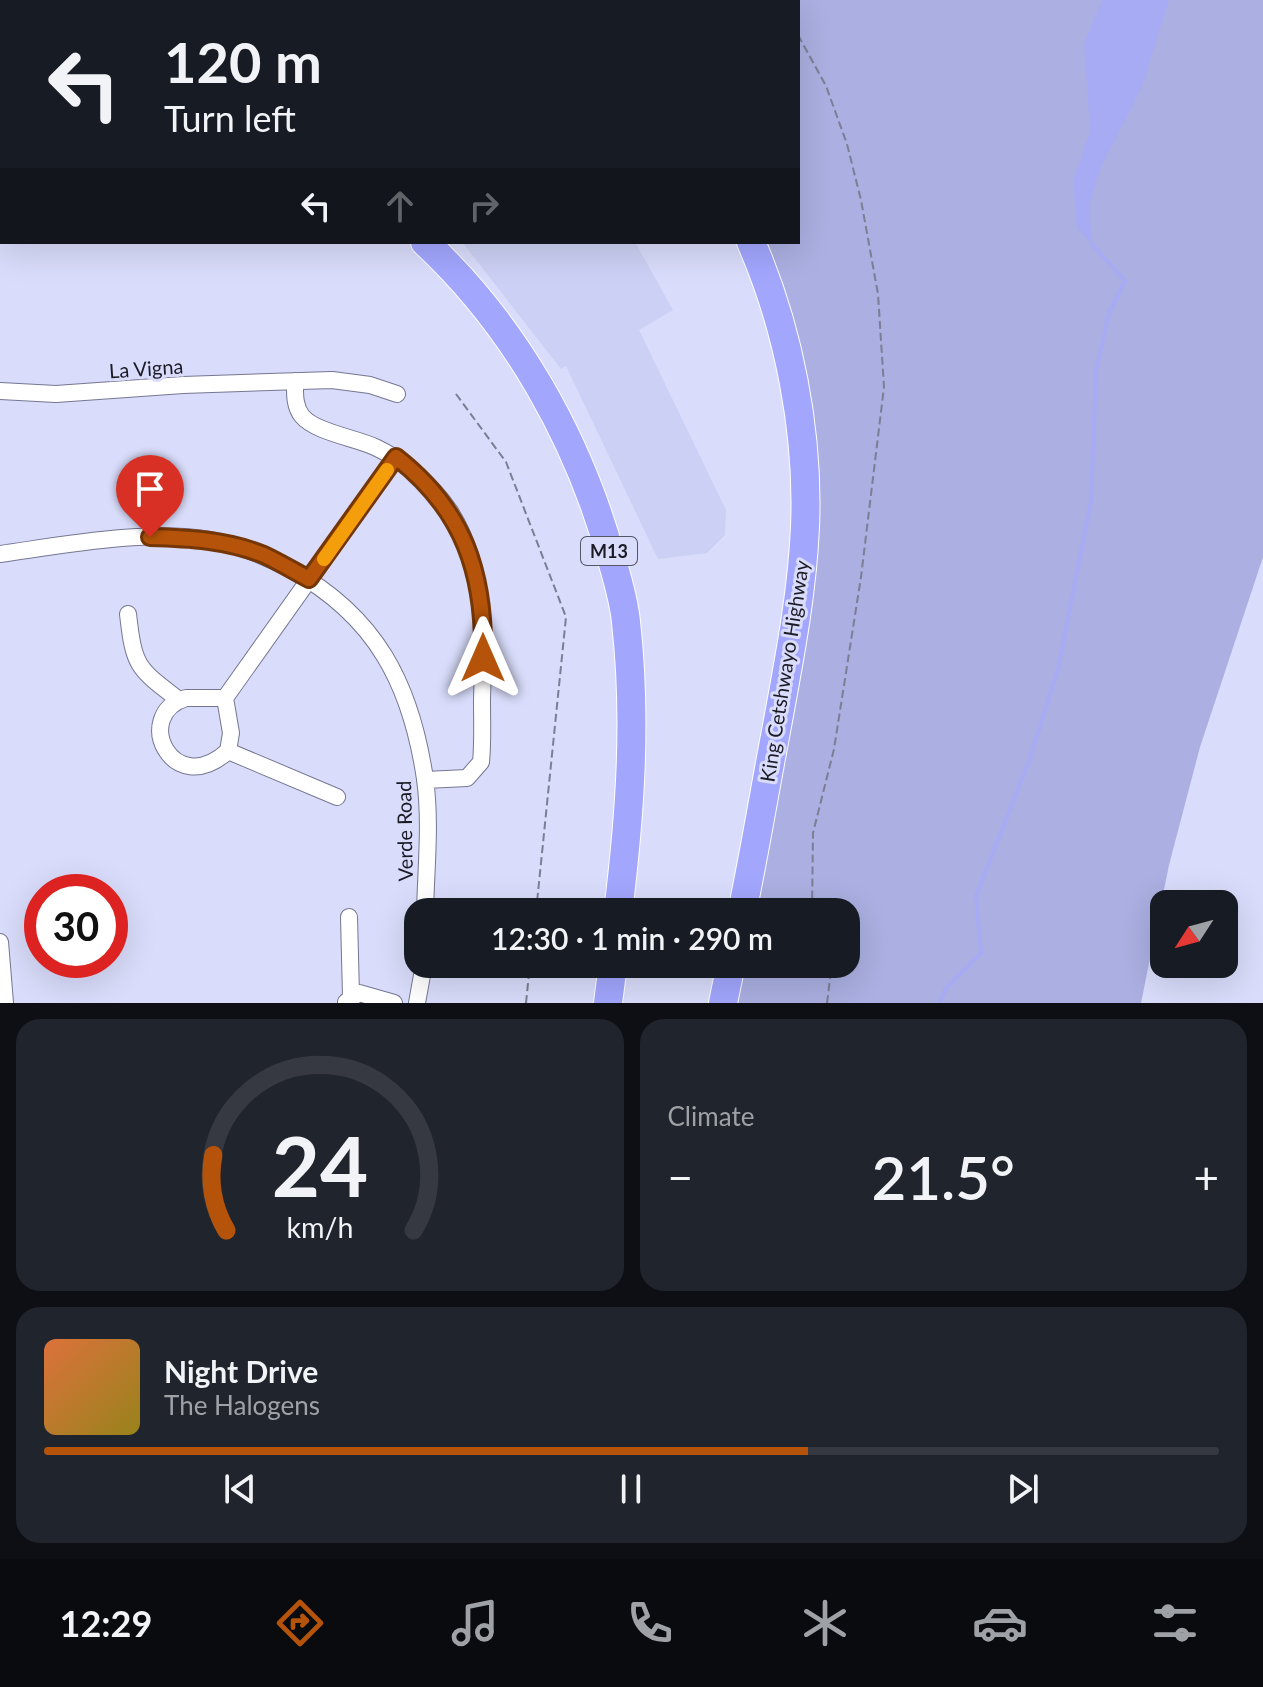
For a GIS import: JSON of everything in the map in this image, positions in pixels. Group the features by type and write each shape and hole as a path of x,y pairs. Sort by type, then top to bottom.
{"highway":[{"name":"M13","path":"427,244 485,307 547,399 579,463 605,534 626,618 632,696 630,806 620,898"},
{"name":"King Cetshwayo Highway","path":"745,898 790,653 801,583 805,525 802,448 789,360 771,293 752,244"},
{"path":"608,1003 611,978"},
{"path":"723,1003 728,978"}],"street":[{"path":"295,381 296,404 303,417 396,457 440,499 451,514 477,579 483,614 481,762 467,778 425,780"},
{"name":"La Vigna","path":"0,391 56,394 183,385 352,381 397,394"},
{"path":"225,698 179,700 163,717 161,725 162,743 169,755 184,765 200,767 209,765 228,751 231,733 225,698 396,457"},
{"name":"Verde Road","path":"0,554 150,537 210,540 264,555 309,579 352,611 390,663 416,731 428,818 425,898"},
{"path":"128,614 132,648 138,666 179,700"},
{"path":"228,751 337,797"},
{"path":"348,1000 349,917"},
{"path":"0,942 5,1003"},
{"path":"417,1003 421,978"},
{"path":"348,1000 359,993 394,1003"}],"path":[{"path":"800,39 826,86 847,144 861,200 878,294 884,387 861,577 834,749 813,833 812,898"},
{"path":"456,394 506,462 566,617 537,898"},
{"path":"526,1003 529,978"},
{"path":"827,1003 830,978"}],"shaded area":[{"path":"800,0 1263,0 1263,557 1200,747 1164,890 1150,890 1150,959 1141,1003 723,1003 728,978 860,978 860,898 744,898 804,487 751,244 800,244"},
{"path":"1102,0 1169,0 1142,87 1101,167 1089,206 1092,244 1077,228 1073,181 1090,131 1084,44"},
{"path":"464,244 636,244 673,310 639,330 726,510 725,535 707,553 658,559 566,366 561,369"}],"waterway":[{"path":"939,1003 947,987 981,953 976,896 1029,761 1058,669 1091,501 1096,371 1109,313 1125,281 1092,244"}],"slow traffic":[{"path":"324,559 387,470"}],"route":[{"path":"150,537 210,540 239,547 264,555 309,579 396,457 440,499 459,530 477,579 483,614 483,658"}]}
